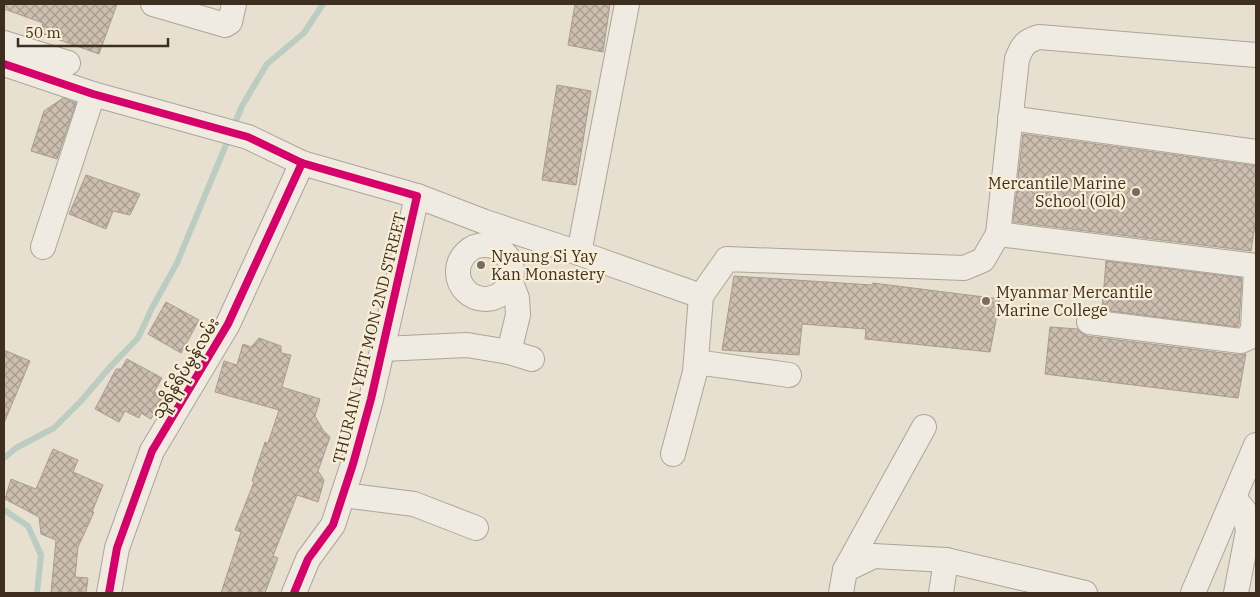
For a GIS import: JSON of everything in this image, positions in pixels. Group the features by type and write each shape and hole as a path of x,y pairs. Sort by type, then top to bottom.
{"street":[{"path":"153,4 225,25 230,22 234,4"},
{"path":"579,253 627,4"},
{"path":"673,454 695,372 701,296 727,259 964,268 984,260 998,234 1017,59 1021,48 1029,40 1039,37 1256,54"},
{"path":"4,43 68,63"},
{"path":"4,64 93,94 248,137 302,163 417,196 485,222 701,296"},
{"path":"43,248 93,94"},
{"path":"1010,118 1256,152"},
{"name":"သူရိန်ရိပ်မွန်လမ်း","path":"109,593 117,548 152,452 228,324 302,163"},
{"name":"THURAIN YEIT MON 2ND STREET","path":"294,593 308,559 333,525 353,464 371,399 417,196"},
{"path":"998,234 1256,268 1253,329 1248,338 1241,341 1090,322"},
{"path":"509,352 518,315 517,298 510,280"},
{"path":"383,348 467,345 509,352 532,359"},
{"path":"696,362 790,375"},
{"path":"841,593 845,570 924,427"},
{"path":"1193,593 1256,445"},
{"path":"343,494 414,504 476,528"},
{"path":"1234,498 1244,510 1248,531 1236,593"},
{"path":"845,570 874,556 946,560 1085,593"},
{"path":"941,593 946,560"}],"building":[{"path":"4,4 117,4 99,54 40,33 43,23 4,9"},
{"path":"575,4 610,4 603,52 568,45"},
{"path":"557,85 591,91 576,185 542,180"},
{"path":"63,98 76,103 57,159 31,151 44,111"},
{"name":"Mercantile Marine School (Old)","path":"1023,134 1256,166 1256,218 1251,251 1013,222"},
{"path":"86,175 140,194 130,215 113,211 106,229 69,214"},
{"path":"1106,261 1242,278 1239,325 1238,327 1102,310"},
{"path":"734,276 872,285 873,283 1000,299 990,352 865,339 866,329 802,324 799,355 722,350"},
{"path":"166,302 199,320 181,353 148,334"},
{"path":"1050,327 1078,329 1087,336 1239,355 1246,354 1238,398 1045,374"},
{"path":"259,338 281,346 281,353 291,355 282,387 320,399 315,416 323,430 330,437 318,471 324,480 318,502 297,495 273,556 278,558 265,593 221,593 241,532 235,530 254,482 252,481 265,442 268,443 279,410 215,392 224,361 237,365 243,344 251,347"},
{"path":"4,350 30,361 4,423"},
{"path":"127,359 162,378 154,392 163,397 151,419 141,413 139,418 125,411 119,422 95,409 116,369 121,369"},
{"path":"53,449 78,460 73,472 103,485 92,512 94,512 78,547 75,577 88,578 86,593 51,593 56,540 41,534 39,517 5,499 11,479 36,489"}],"waterway":[{"path":"4,458 16,448 54,428 138,338 177,263 242,106 267,64 304,33 323,4"},
{"path":"4,510 28,526 41,555 37,593"}],"cycle path":[{"path":"4,64 93,94 248,137 302,163 417,196 371,399 353,464 333,525 308,559 294,593"},
{"path":"109,593 117,548 152,451 228,324 302,163"}],"place":[{"name":"Mercantile Marine School (Old)","path":"1136,192"},
{"name":"Nyaung Si Yay Kan Monastery","path":"481,265"},
{"name":"Myanmar Mercantile Marine College","path":"986,301"}]}
